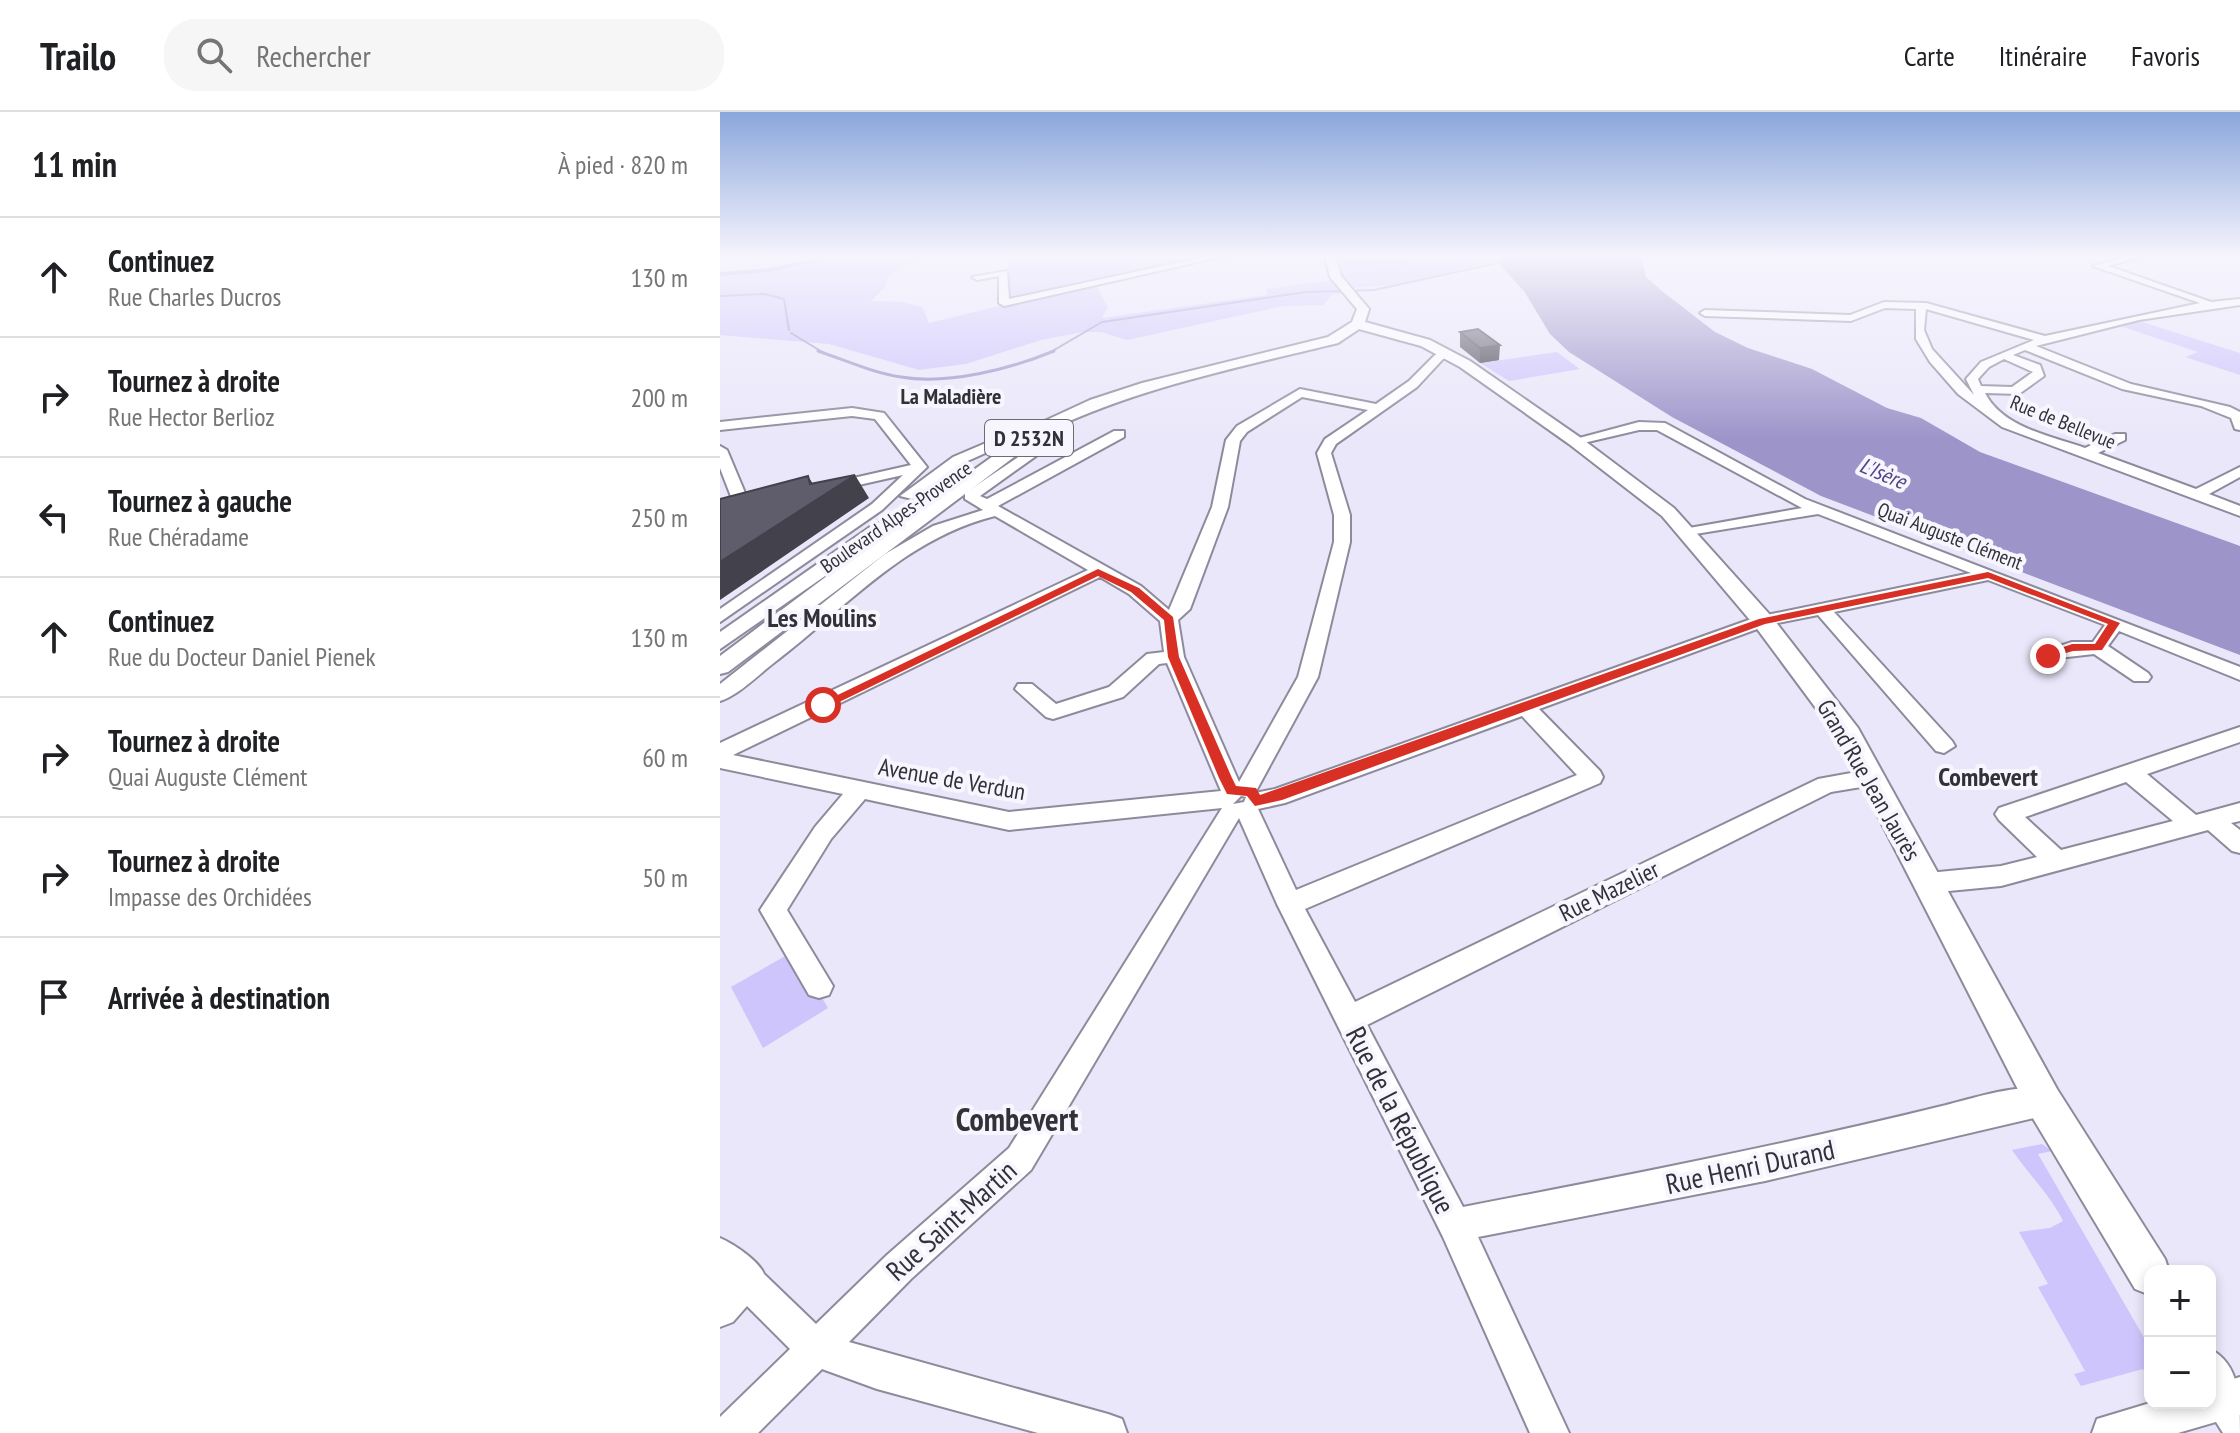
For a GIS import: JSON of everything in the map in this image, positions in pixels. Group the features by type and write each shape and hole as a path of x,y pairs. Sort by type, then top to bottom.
{"main road":[{"path":"1351,323 1356,317"},
{"path":"1351,323 1443,352"},
{"path":"1351,323 1443,352"},
{"name":"Boulevard Alpes-Provence","path":"720,667 985,467 1044,427 1095,403 1147,386 1307,348 1351,323"},
{"name":"Boulevard Alpes-Provence","path":"720,642 1014,435 1065,408 1121,387 1305,339 1334,325 1351,323"},
{"path":"1307,348 1357,340 1399,339"},
{"name":"Grand'Rue Jean Jaurès","path":"1443,352 1494,381 1668,512 1763,621 1823,697 1873,777 2044,1102 2144,1265"}],"street":[{"path":"1811,317 1854,317"},
{"path":"1923,317 1919,330 1931,359 1971,399 1984,405"},
{"path":"1960,317 2044,339"},
{"path":"2002,355 2036,367 2040,373 2015,391 1975,389 1972,379 1975,369 2002,355 2044,339 2150,317"},
{"path":"2025,346 2132,388 2187,397 2226,411 2237,416 2240,426"},
{"path":"1045,443 971,493 990,509 1135,590 1169,619 1181,609 1220,507 1229,451 1242,429 1300,393 1379,408 1413,384 1443,352"},
{"name":"Rue de Bellevue","path":"1975,389 1984,405 1998,419 2017,429 2240,511"},
{"name":"Rue Saint-Martin","path":"731,1433 899,1267 1020,1159 1239,800 1308,677 1342,542 1342,515 1324,453 1330,442 1379,408"},
{"path":"720,426 852,412 879,416 920,467"},
{"name":"Quai Auguste Clément","path":"1575,441 1652,425 1708,450 1818,510 2240,674"},
{"path":"720,694 804,629 839,595 922,536 990,509 1119,434"},
{"path":"879,505 906,497 958,460 1014,435"},
{"path":"2087,453 2120,437"},
{"path":"720,450 746,512"},
{"path":"818,492 876,475 920,467"},
{"path":"720,617 879,505 920,467"},
{"path":"2197,495 2240,471"},
{"path":"876,475 908,481"},
{"path":"1689,533 1818,510"},
{"path":"720,752 1098,572"},
{"name":"Avenue de Verdun","path":"720,760 1009,821 1277,797 1763,621 1988,575"},
{"path":"1822,609 1944,746"},
{"name":"Rue de la République","path":"1169,619 1174,657 1239,800 1455,1225 1550,1433"},
{"path":"2098,648 2115,623"},
{"path":"2048,656 2072,648 2098,648 2141,677"},
{"path":"1025,689 1053,712 1116,692 1154,658 1174,657"},
{"path":"1290,904 1592,777 1525,707"},
{"path":"2057,861 2007,814 2240,734"},
{"path":"2129,772 2240,844"},
{"name":"Rue Mazelier","path":"1350,1019 1826,785 1873,777"},
{"path":"819,986 773,910 823,833 860,789"},
{"path":"1928,883 2001,876 2240,812"},
{"name":"Rue Henri Durand","path":"1455,1225 1765,1165 1990,1110 2044,1102"},
{"path":"720,1255 749,1279 816,1349 877,1370 1108,1433"},
{"path":"720,1309 749,1279"},
{"path":"2111,1433 2231,1404"}],"shaded area":[{"path":"720,317 926,317 929,323 955,317 1234,317 1127,340 1101,332 1083,332 1041,340 966,364 919,370 829,344 720,335"},
{"path":"2136,320 2240,353 2240,375 2185,357 2198,352 2114,324"},
{"path":"1557,352 1580,369 1509,381 1480,363"},
{"path":"794,951 828,1008 763,1048 731,987"},
{"path":"2042,1144 2052,1151 2038,1154 2144,1338 2144,1371 2081,1386 2074,1374 2085,1371 2038,1287 2048,1284 2019,1232 2050,1228 2063,1221 2012,1150"}],"water":[{"name":"L'Isère","path":"1540,317 1695,317 1715,332 1748,348 1812,369 1887,408 1921,418 1980,452 2240,546 2240,655 1821,496 1672,417 1569,352 1550,334"}],"building":[{"path":"1478,329 1500,345 1480,348 1460,332"},
{"path":"855,475 720,562 720,499 808,476 810,484"}],"waterway":[{"path":"787,317 789,330"},
{"path":"1050,352 1102,322 1138,317"},
{"path":"791,333 824,353"},
{"path":"818,351 880,373 919,379 979,374 1050,352"},
{"path":"1050,352 1054,351"}],"district":[{"name":"La Maladière","path":"951,396"},
{"name":"Les Moulins","path":"822,617"},
{"name":"Combevert","path":"1988,776"},
{"name":"Combevert","path":"1017,1119"}],"route":[{"path":"823,705 1098,572 1135,590 1160,608 1169,619 1174,657 1225,778 1232,791 1252,791 1255,801 1277,797 1763,621 1988,575 2115,623 2098,648 2072,648 2048,656"}]}
